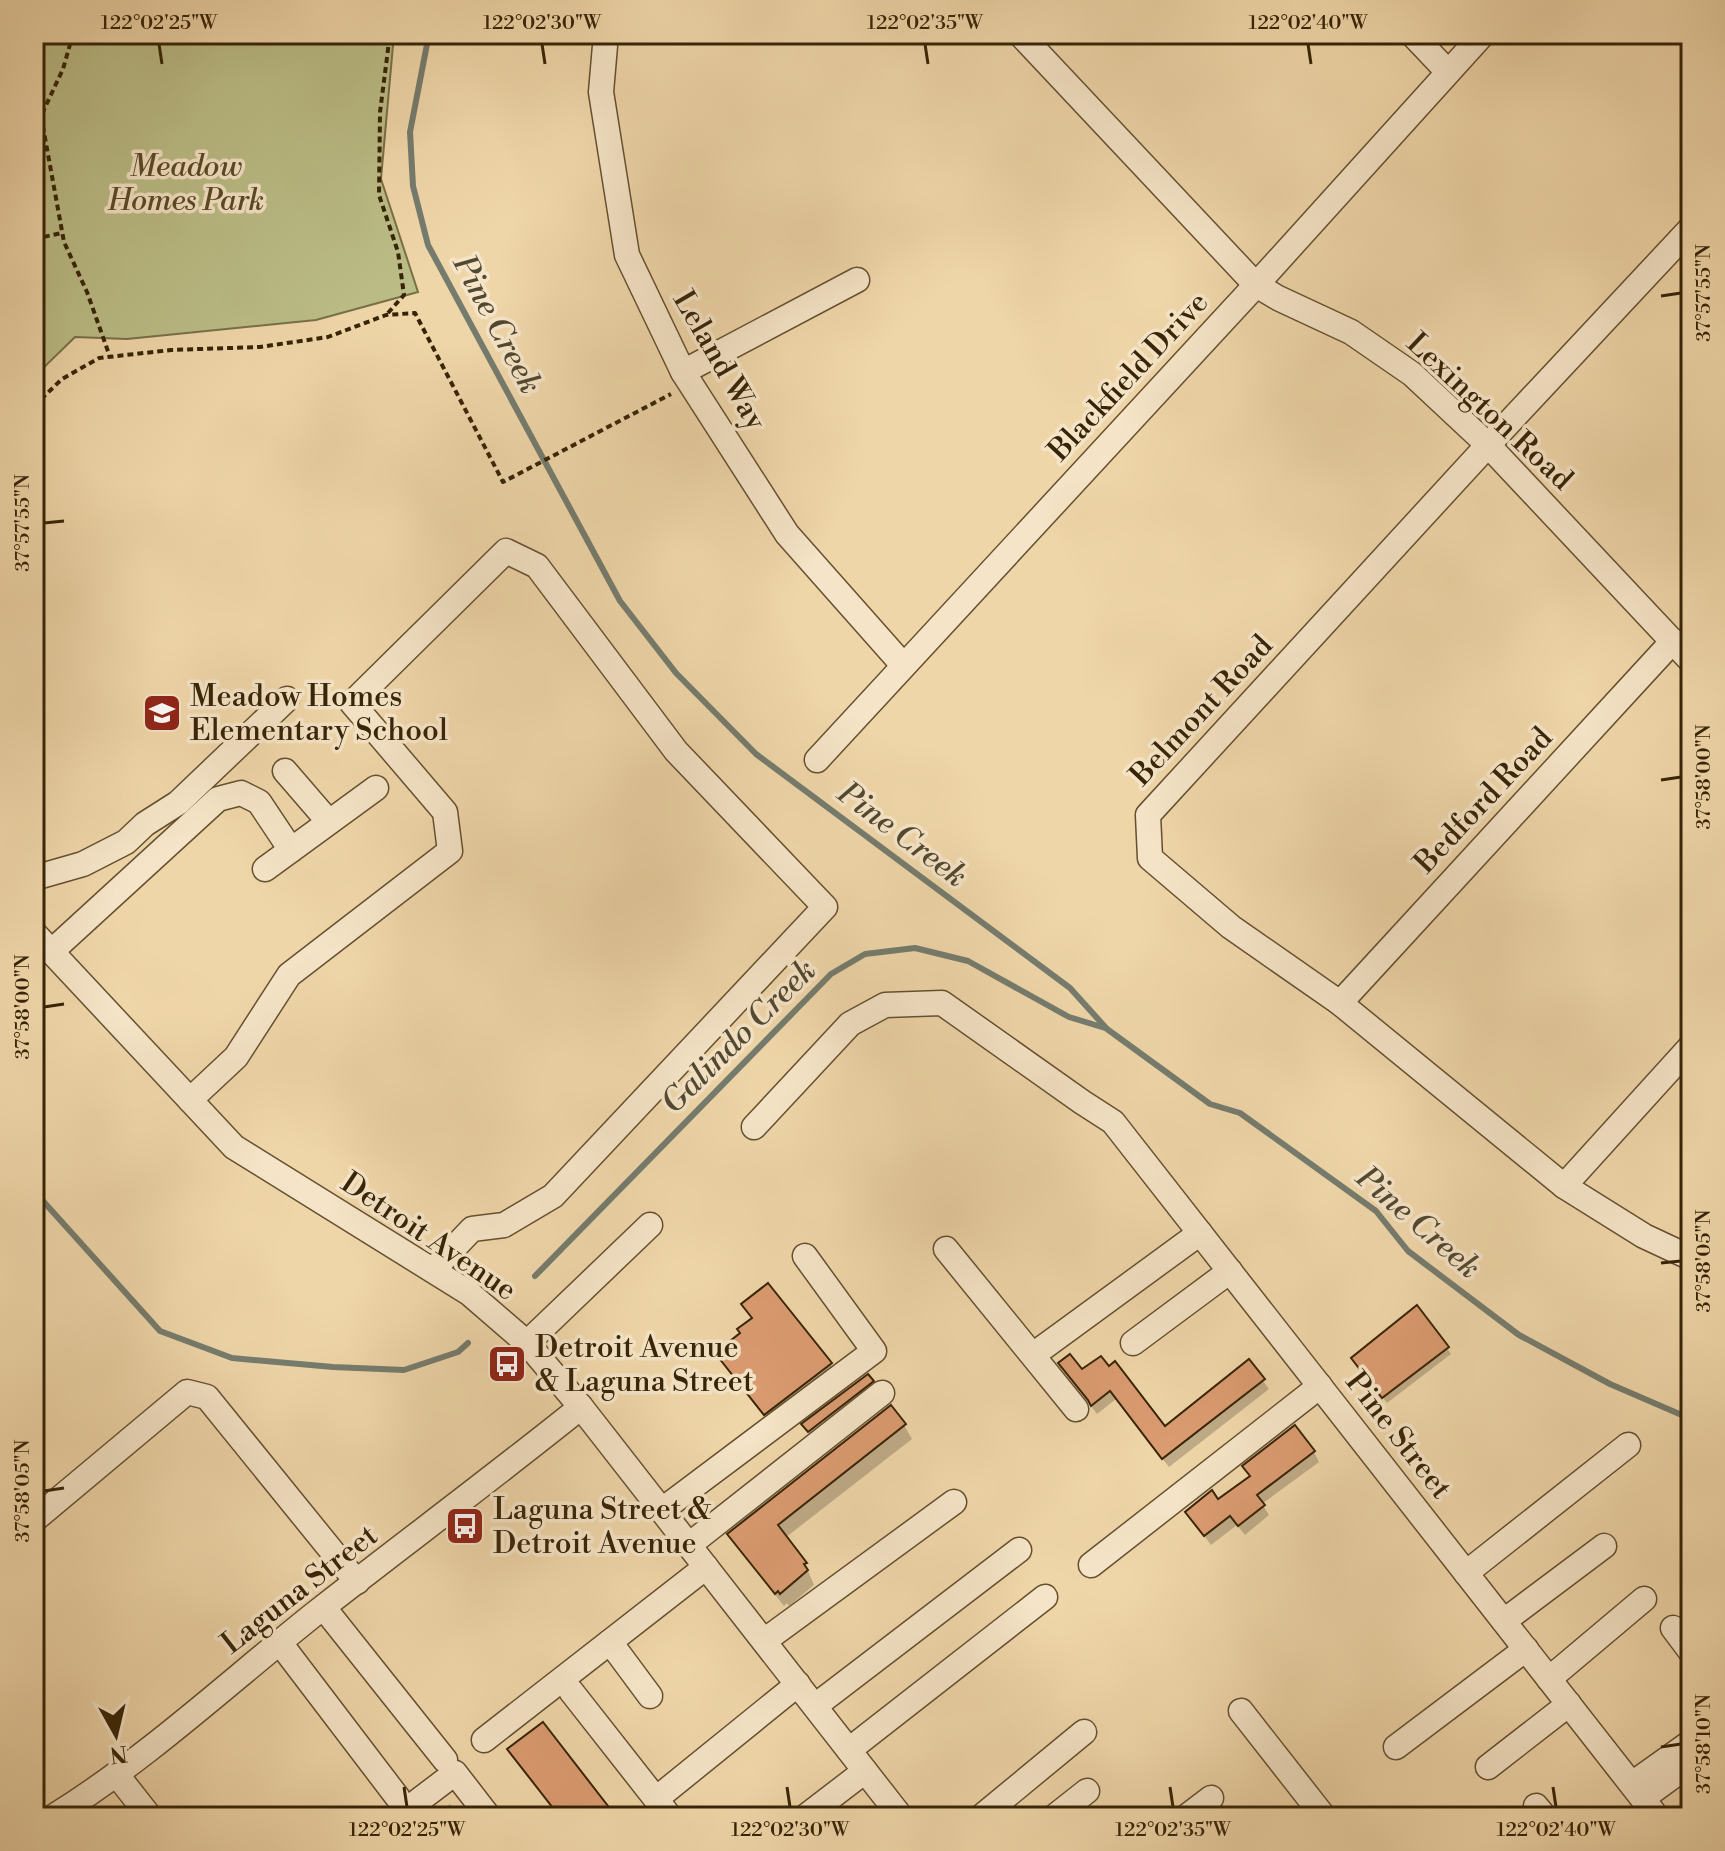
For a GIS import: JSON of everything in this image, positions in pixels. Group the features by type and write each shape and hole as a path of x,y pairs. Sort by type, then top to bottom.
{"street":[{"name":"Leland Way","path":"606,34 601,92 627,255 683,372 787,534 903,665"},
{"name":"Lexington Road","path":"1020,34 1256,285 1351,332 1412,374 1488,445 1691,661"},
{"path":"1412,34 1448,72"},
{"name":"Blackfield Drive","path":"817,760 1483,34"},
{"name":"Belmont Road","path":"1688,237 1488,445 1148,815 1150,858 1231,927 1340,1003 1564,1186 1644,1236 1691,1258"},
{"path":"683,372 857,280"},
{"path":"190,1100 236,1057 289,975 450,851 445,812 352,703 506,551 537,566 676,751 825,907 553,1196 504,1225 472,1229 433,1270"},
{"name":"Bedford Road","path":"1340,1003 1673,641"},
{"path":"34,878 83,864 126,842 145,824 178,803 287,699"},
{"path":"285,771 329,822"},
{"path":"265,869 376,788"},
{"path":"52,951 218,799 241,793 259,802 291,850"},
{"name":"Detroit Avenue","path":"34,933 234,1147 469,1293 527,1343 581,1407 901,1817"},
{"name":"Pine Street","path":"754,1127 850,1024 885,1005 942,1003 1113,1122 1569,1704 1644,1805"},
{"path":"1564,1186 1691,1046"},
{"path":"527,1343 650,1225"},
{"path":"1033,1355 1200,1233"},
{"path":"946,1249 1076,1409"},
{"path":"662,1510 874,1351 805,1256"},
{"path":"1133,1343 1230,1271"},
{"path":"1091,1565 1320,1386"},
{"path":"34,1520 187,1392 207,1397 357,1582"},
{"path":"689,1545 882,1393"},
{"name":"Laguna Street","path":"53,1817 117,1775 581,1407"},
{"path":"1466,1573 1628,1445"},
{"path":"764,1641 954,1502"},
{"path":"1504,1621 1604,1546"},
{"path":"815,1706 1019,1550"},
{"path":"484,1740 706,1567"},
{"path":"849,1750 1045,1597"},
{"path":"1549,1679 1644,1599"},
{"path":"324,1608 445,1760"},
{"path":"1673,1628 1691,1652"},
{"path":"610,1642 650,1696"},
{"path":"280,1643 398,1807 455,1773 489,1817"},
{"path":"1396,1747 1526,1649"},
{"path":"571,1691 663,1808 798,1684"},
{"path":"1488,1767 1569,1704"},
{"path":"1241,1711 1324,1817"},
{"path":"981,1817 1084,1732"},
{"path":"1644,1805 1691,1742"},
{"path":"1644,1805 1691,1763"},
{"path":"805,1817 865,1771"},
{"path":"117,1775 150,1817"},
{"path":"1054,1817 1087,1791"},
{"path":"1186,1817 1211,1798"}],"path":[{"path":"73,34 63,69 41,116 64,242 87,292 110,357"},
{"path":"386,315 404,295 398,252 379,195 380,112 390,34"},
{"path":"34,118 41,116"},
{"path":"34,239 62,233"},
{"path":"34,406 62,379 99,358 171,350 260,347 328,337 386,315 415,313 503,482 674,393 683,372"}],"green space":[{"name":"Meadow Homes Park","path":"34,34 394,34 381,179 418,292 316,320 127,339 75,337 34,377"}],"building":[{"path":"768,1283 832,1363 764,1415 715,1353 740,1333 737,1329 752,1318 741,1304"},
{"path":"1417,1305 1449,1347 1382,1398 1351,1358"},
{"path":"1070,1354 1082,1369 1101,1356 1109,1366 1115,1361 1165,1426 1249,1359 1265,1379 1162,1459 1110,1391 1091,1406 1058,1363"},
{"path":"868,1374 874,1381 808,1432 801,1424"},
{"path":"891,1405 906,1424 778,1525 807,1563 804,1564 808,1570 780,1594 778,1591 775,1594 727,1534"},
{"path":"1295,1425 1315,1451 1257,1495 1265,1505 1238,1526 1230,1516 1204,1536 1185,1512 1212,1490 1218,1499 1250,1476 1242,1466"},
{"path":"543,1722 608,1806 594,1817 560,1817 507,1749"}],"waterway":[{"name":"Pine Creek","path":"429,34 410,132 413,186 428,245 620,601 676,673 756,754 1070,988 1107,1029 1210,1104 1240,1113 1376,1211 1408,1251 1519,1335 1610,1384 1691,1419"},
{"name":"Galindo Creek","path":"535,1276 831,974 865,954 915,948 968,961 1069,1017 1105,1028"},
{"name":"Galindo Creek","path":"34,1191 160,1331 232,1358 404,1370 458,1352 468,1343"}],"place":[{"name":"Meadow Homes Elementary School","path":"162,713"},
{"name":"Detroit Avenue & Laguna Street","path":"507,1364"},
{"name":"Laguna Street & Detroit Avenue","path":"465,1526"}]}
